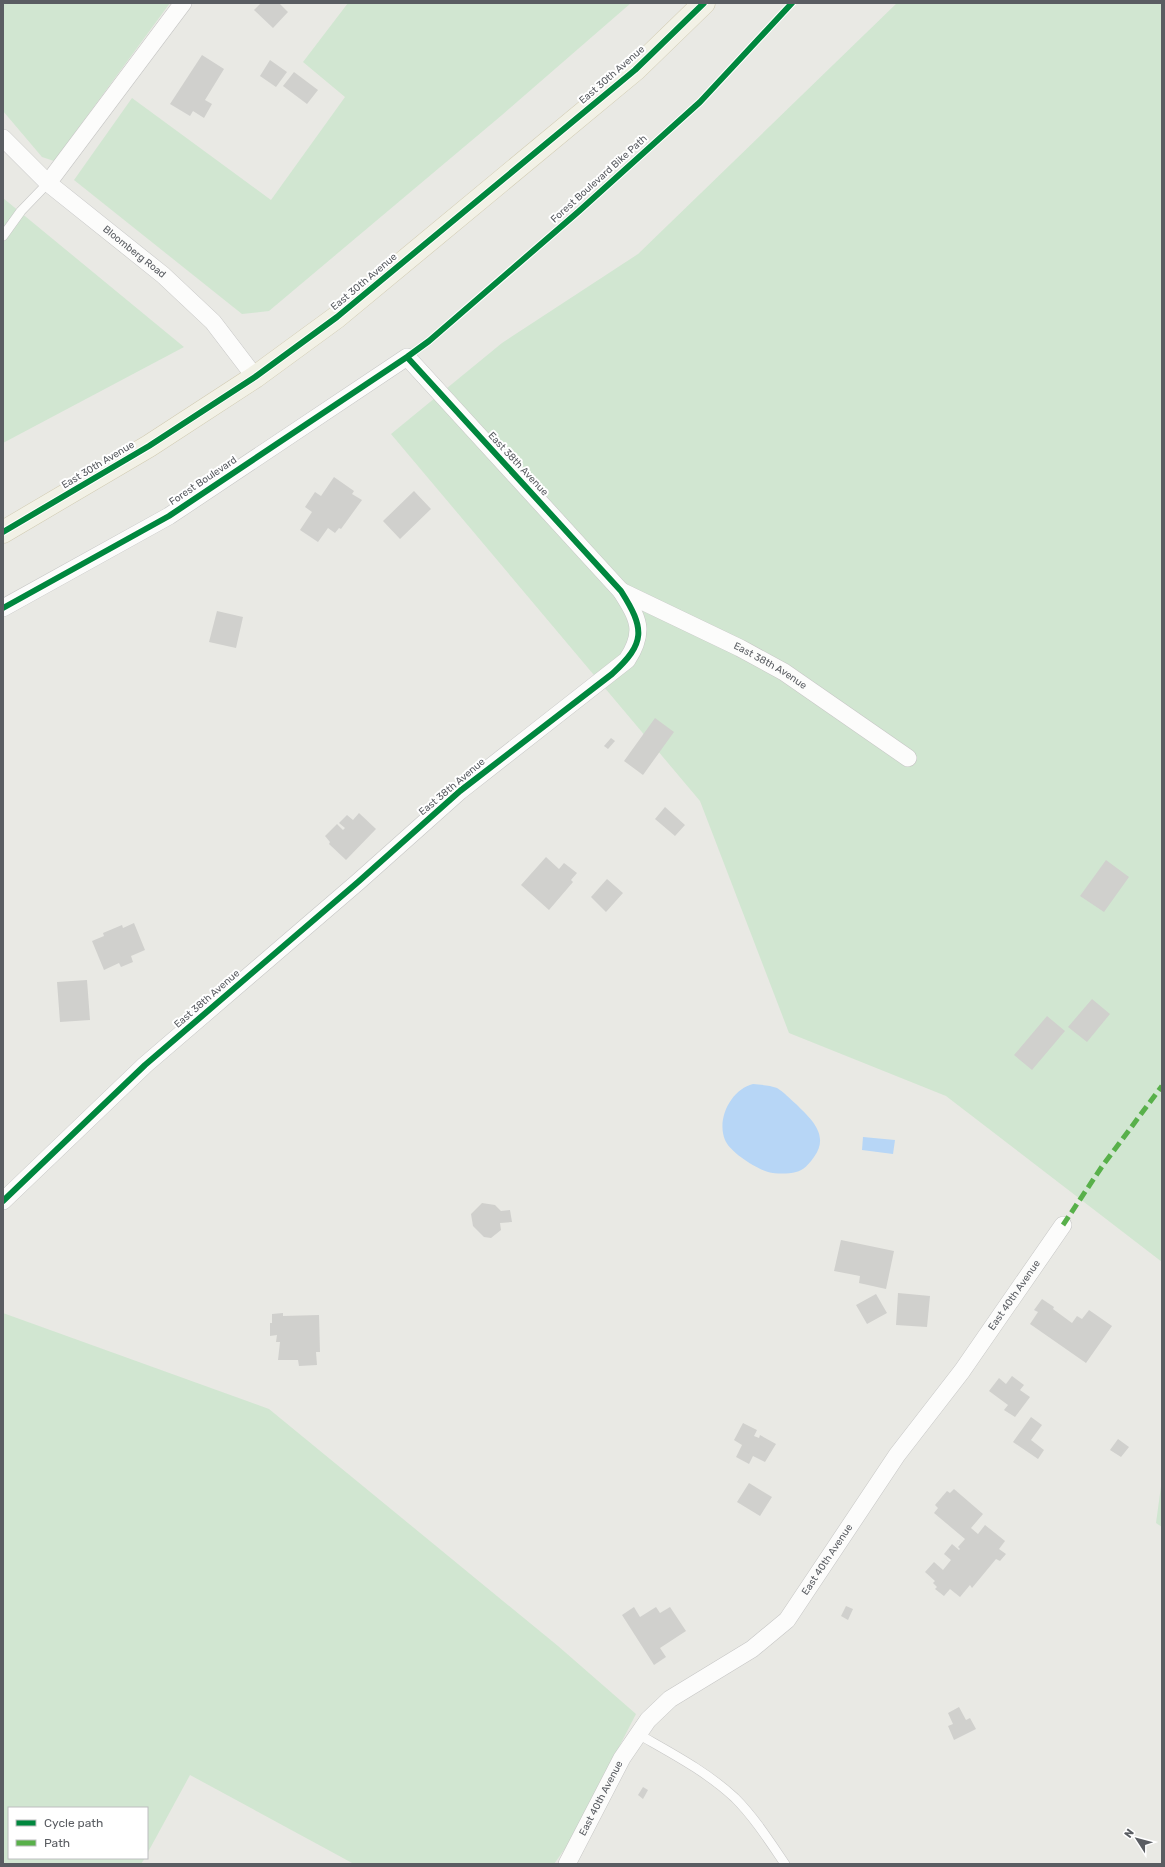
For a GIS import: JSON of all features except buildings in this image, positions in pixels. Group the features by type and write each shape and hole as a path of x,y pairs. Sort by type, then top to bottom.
{"main road":[{"name":"East 30th Avenue","path":"3,532 148,446 255,377 337,317 629,75 704,3"}],"street":[{"path":"48,183 182,3"},
{"name":"Bloomberg Road","path":"3,138 48,183 163,275 213,322 255,377"},
{"name":"East 38th Avenue","path":"3,1200 145,1065 358,882 460,791 627,660 636,647 638,622 621,591 407,357"},
{"name":"Forest Boulevard","path":"3,608 169,516 407,357"},
{"name":"East 38th Avenue","path":"621,591 740,648 784,672 908,758"},
{"name":"East 40th Avenue","path":"567,1864 612,1776 638,1734 656,1711 670,1699 752,1649 787,1620 897,1455 962,1371 1063,1225"}],"lane":[{"path":"3,236 21,211 48,183"},
{"path":"638,1734 702,1771 735,1799 785,1864"}],"green space":[{"path":"3,3 170,3 54,161 42,157 3,111"},
{"path":"348,3 631,3 502,115 269,311 242,314 74,180 132,98 271,200 345,97 303,62"},
{"path":"897,3 1162,3 1162,1262 946,1096 789,1033 700,801 391,434 502,343 638,254"},
{"path":"3,198 184,347 3,443"},
{"path":"3,1313 269,1409 558,1646 636,1714 571,1840 554,1864 354,1864 190,1775 148,1852 148,1807 8,1807 8,1859 144,1859 141,1864 3,1864"},
{"path":"1162,1479 1162,1527 1156,1523"}],"water":[{"path":"753,1084 771,1086 780,1090 796,1104 817,1128 820,1142 818,1149 810,1162 801,1170 793,1173 782,1174 768,1172 750,1163 737,1154 725,1140 723,1123 724,1114 728,1106 738,1092"},
{"path":"863,1137 895,1140 893,1154 862,1150"}],"marked path":[{"path":"1063,1225 1103,1165 1162,1086"}],"cycle path":[{"path":"3,532 149,446 255,377 337,317 635,70 704,3"},
{"name":"Forest Boulevard Bike Path","path":"3,608 169,516 429,341 578,212 700,102 792,3"},
{"path":"3,1201 145,1065 358,882 460,791 612,674 623,663 636,644 638,626 629,604 621,591 407,357"}]}
